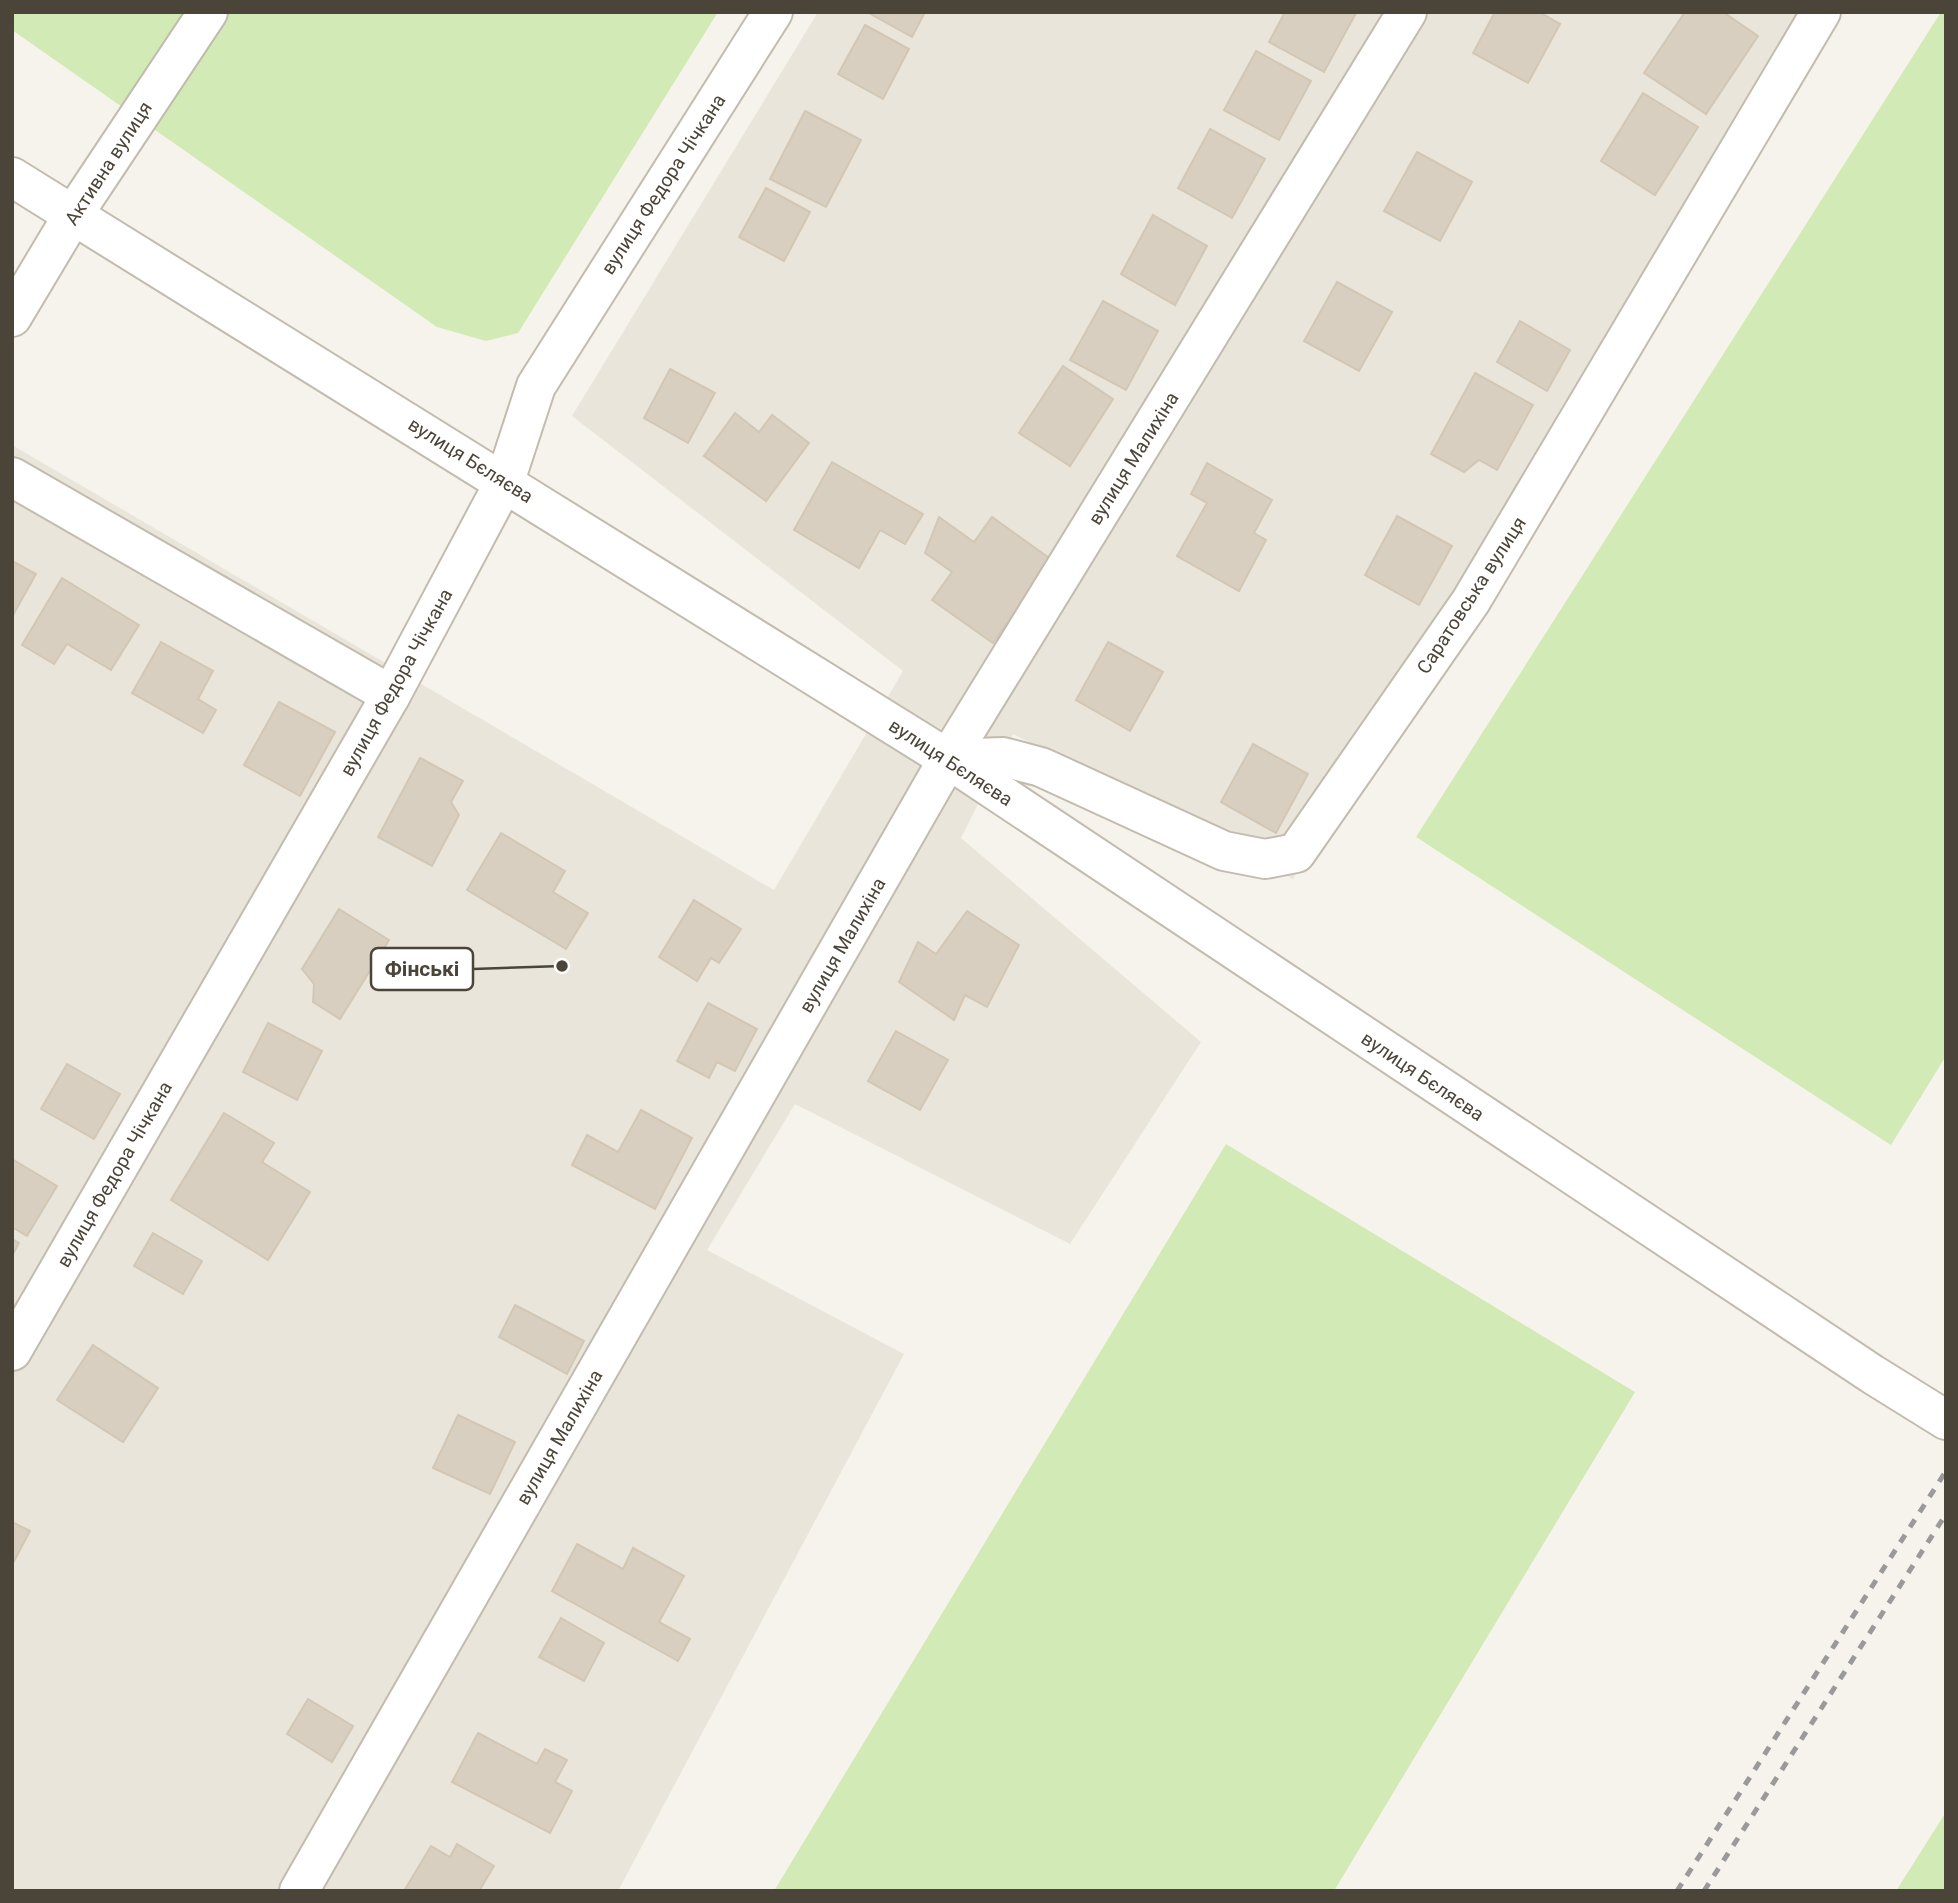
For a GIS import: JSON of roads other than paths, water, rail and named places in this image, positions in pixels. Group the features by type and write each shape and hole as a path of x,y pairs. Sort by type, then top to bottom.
{"street":[{"name":"Активна вулиця","path":"12,317 73,215 208,12"},
{"name":"вулиця Федора Чічкана","path":"12,1351 391,695 505,481 536,386 773,12"},
{"name":"вулиця Малихіна","path":"299,1891 948,759 1407,12"},
{"name":"Саратовська вулиця","path":"948,759 1003,757 1041,767 1224,851 1265,859 1296,853 1471,601 1821,12"},
{"name":"вулиця Бєляєва","path":"12,177 505,481 948,759 1872,1374 1946,1420"},
{"path":"12,477 391,695"}],"railway":[{"path":"1677,1891 1946,1471"},
{"path":"1704,1891 1946,1514"}],"place":[{"name":"Фінські","path":"562,966"}]}
